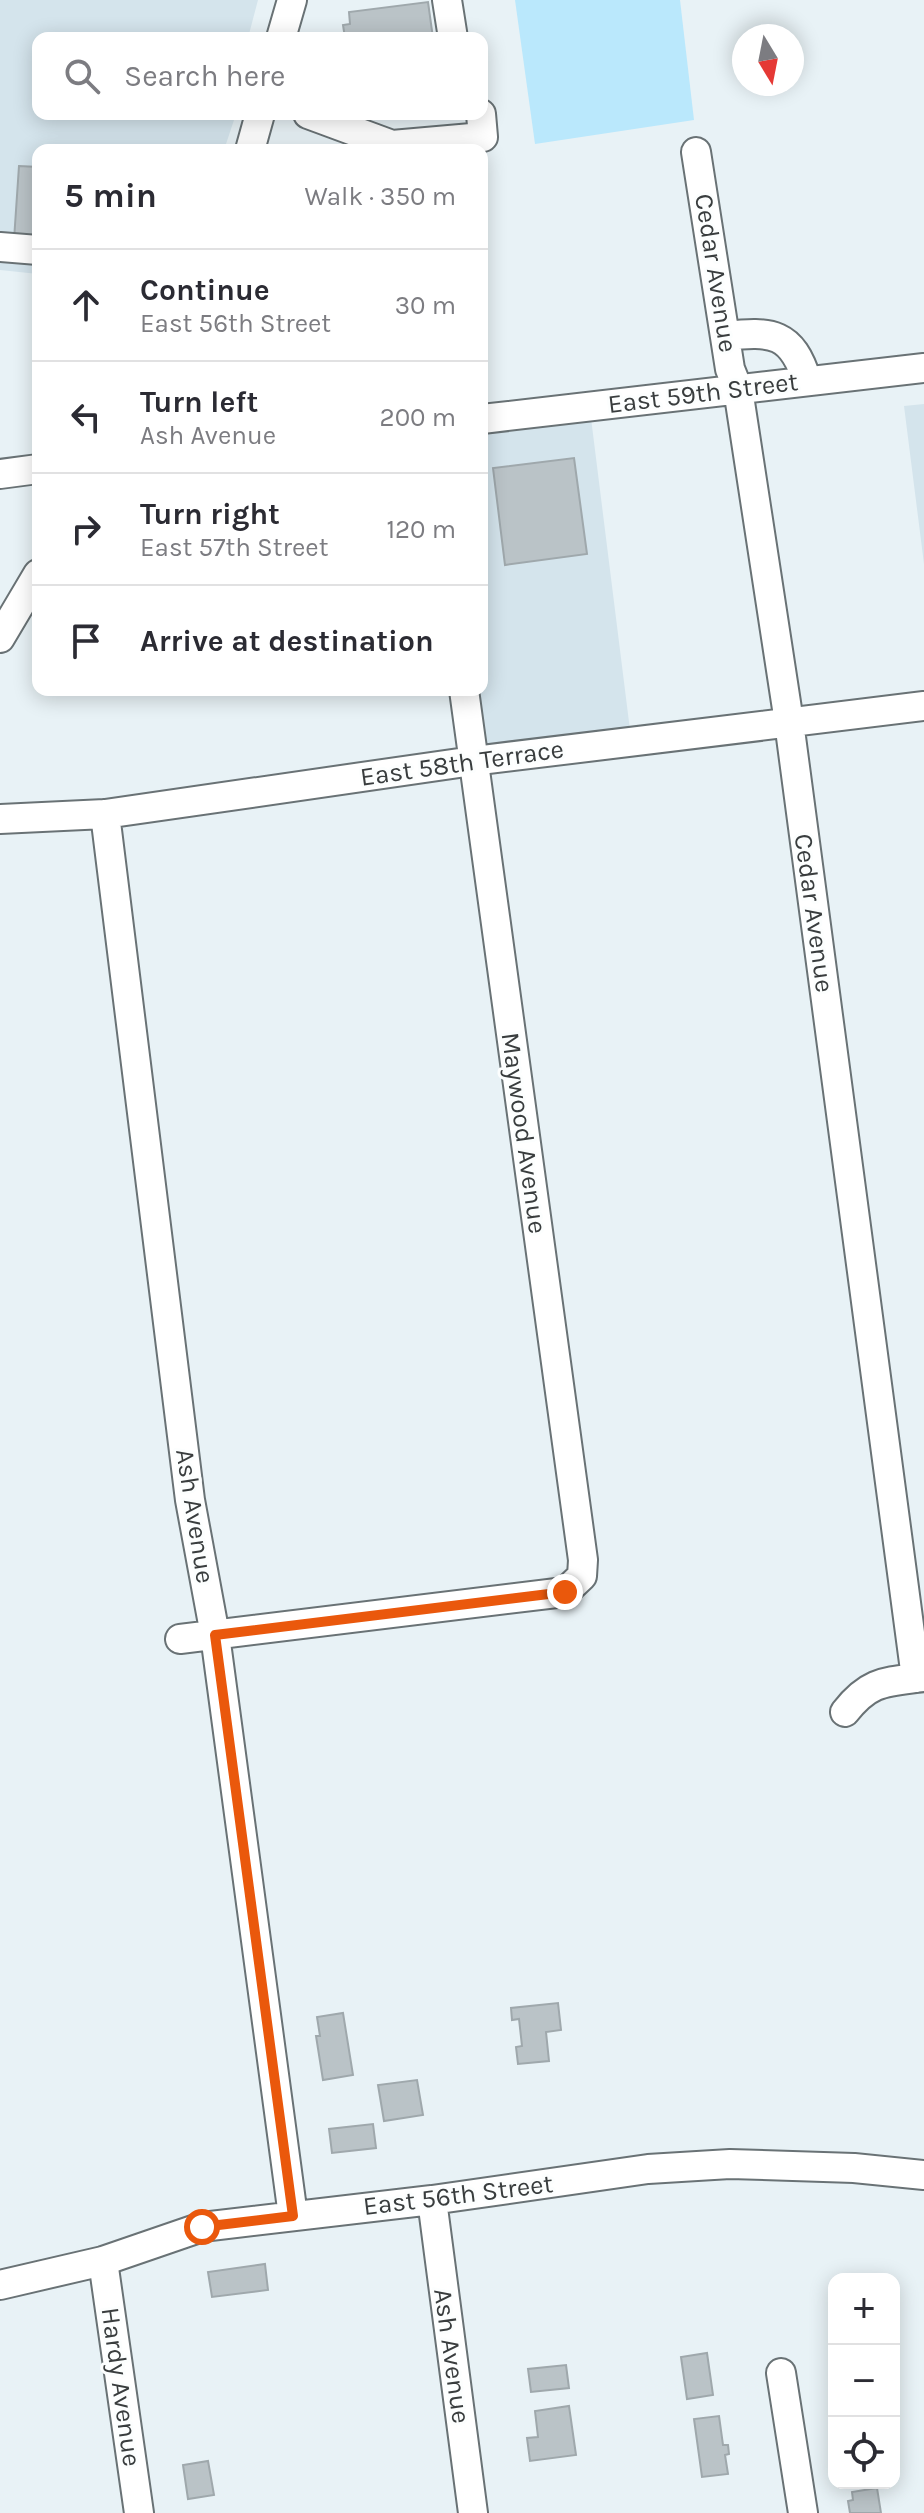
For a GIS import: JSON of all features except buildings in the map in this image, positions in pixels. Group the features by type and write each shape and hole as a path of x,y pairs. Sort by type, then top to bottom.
{"street":[{"path":"283,32 292,0"},
{"path":"447,0 452,32"},
{"path":"252,144 258,120"},
{"path":"324,120 389,144"},
{"path":"403,144 483,137 482,120"},
{"name":"Cedar Avenue","path":"696,152 730,369 738,389 789,722 920,1677"},
{"path":"0,247 32,250"},
{"path":"725,336 759,332 782,337 801,360 807,381"},
{"name":"East 59th Street","path":"488,418 924,368"},
{"path":"3,473 32,470"},
{"path":"3,473 27,481 32,486"},
{"path":"0,638 32,584"},
{"name":"Maywood Avenue","path":"215,1635 565,1592 582,1576 583,1560 465,696"},
{"name":"East 58th Terrace","path":"0,819 105,814 473,761 924,706"},
{"name":"Ash Avenue","path":"105,814 190,1500 215,1635 293,2216"},
{"path":"180,1639 215,1635"},
{"path":"845,1712 860,1693 874,1685 920,1677"},
{"name":"East 56th Street","path":"0,2285 103,2261 202,2227 432,2200 648,2169 730,2164 854,2168 924,2175"},
{"name":"Ash Avenue","path":"432,2200 473,2513"},
{"name":"Hardy Avenue","path":"103,2261 139,2513"},
{"path":"781,2373 803,2513"}],"shaded area":[{"path":"0,0 258,0 250,32 32,32 32,120 234,120 226,144 32,144 32,273 0,270"},
{"path":"515,0 680,0 694,120 535,144"},
{"path":"924,404 924,564 904,406"},
{"path":"591,418 630,730 491,746 484,743 475,696 488,696 488,429"}],"route":[{"path":"202,2227 293,2216 215,1635 565,1592"}]}
